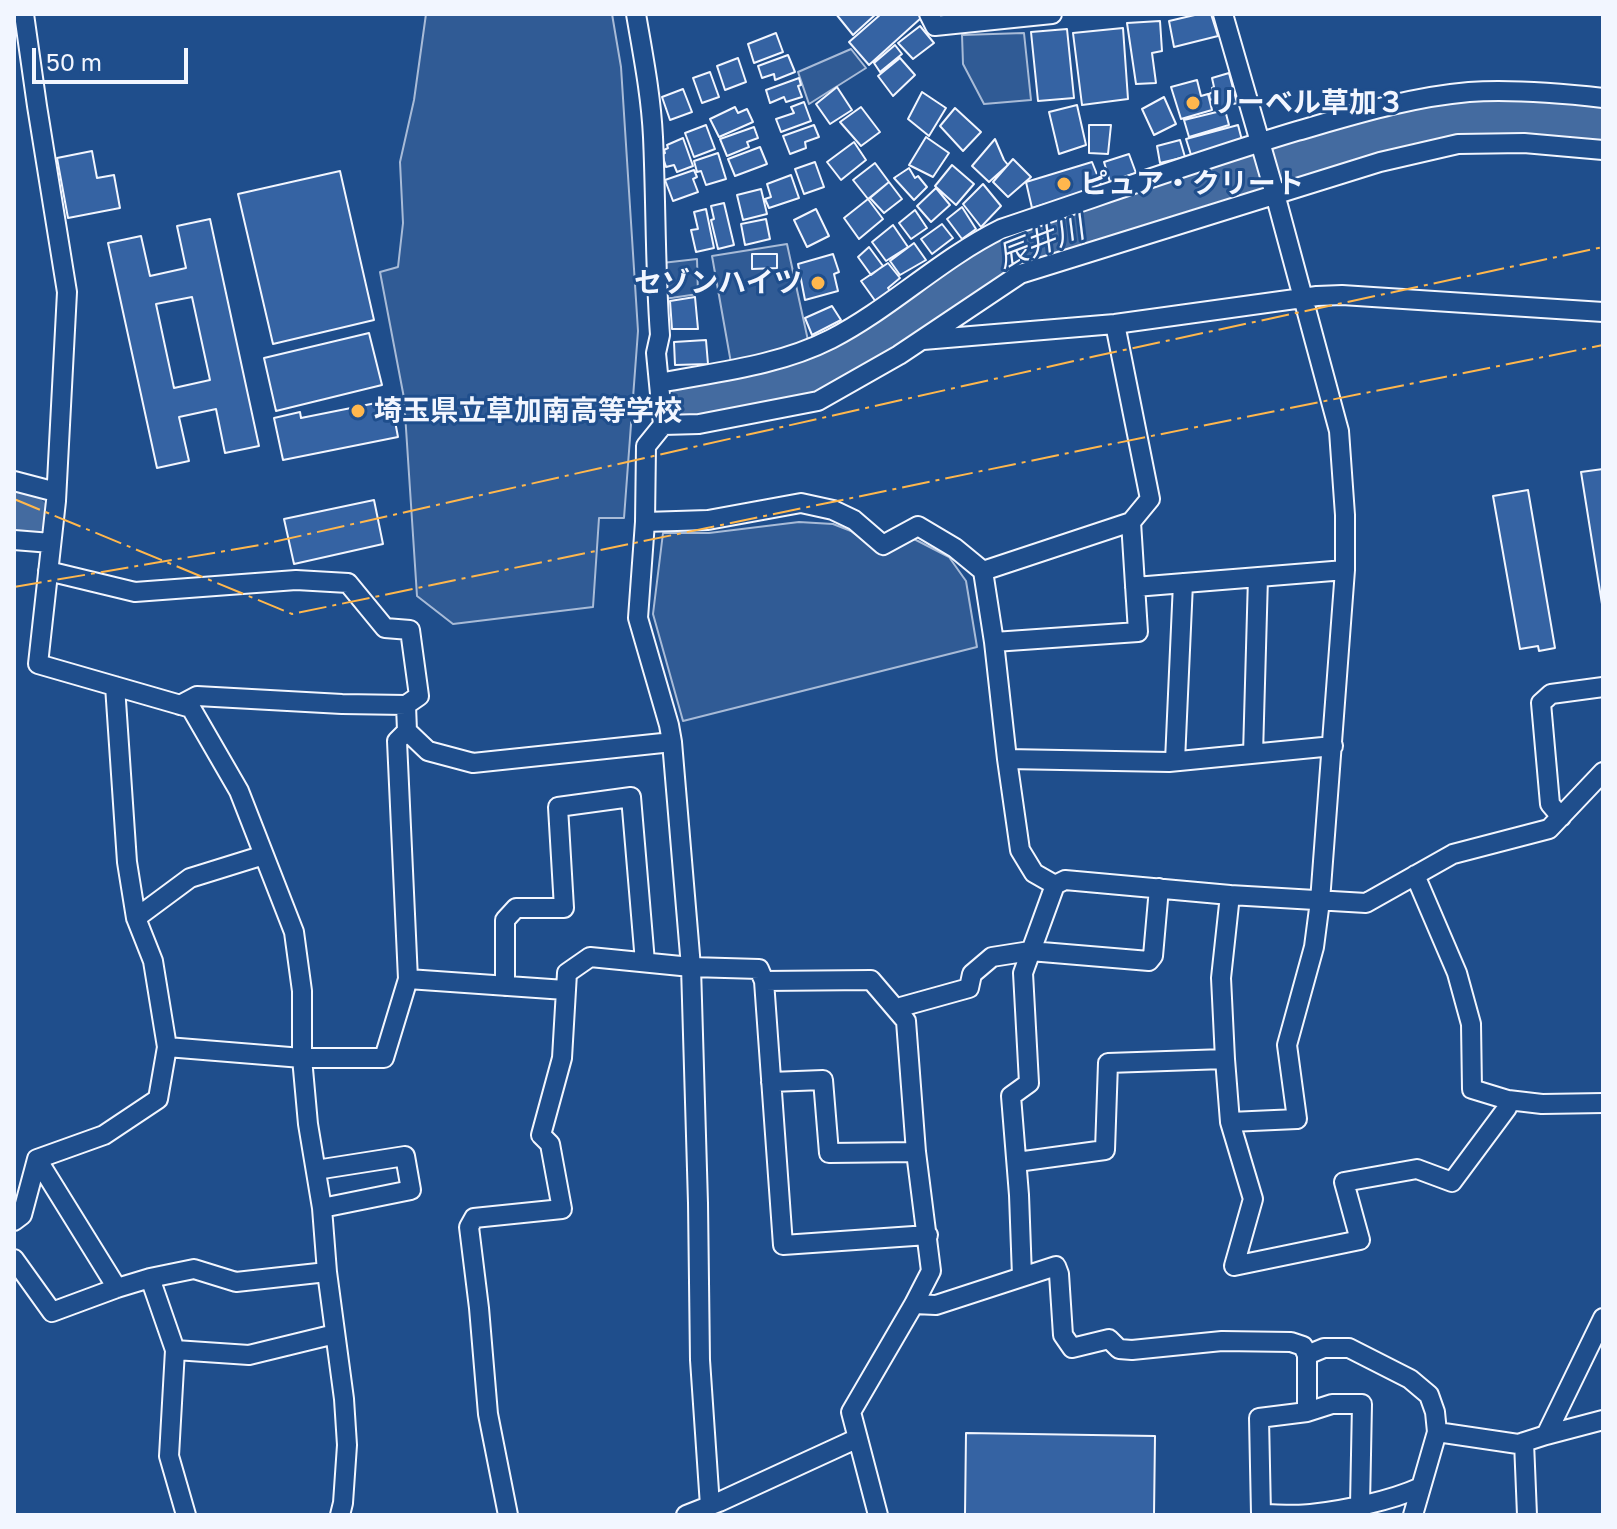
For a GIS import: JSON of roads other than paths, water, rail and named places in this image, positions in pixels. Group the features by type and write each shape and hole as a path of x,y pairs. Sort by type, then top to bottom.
{"street":[{"path":"24,14 67,292 56,492 38,664 191,708 239,791 294,932 302,991 302,1058 308,1124 322,1208 344,1399 347,1445 340,1515"},
{"path":"636,14 653,136 660,335 656,353 663,425 646,446 645,522 638,618 672,742 691,967 700,1360 710,1506"},
{"path":"929,14 935,26 1052,14"},
{"path":"1223,14 1305,299 1339,431 1345,515 1345,570 1320,901 1314,947 1287,1045 1297,1119 1230,1122"},
{"path":"659,383 769,362 806,350 863,321 950,258 1001,229 1360,113 1468,92 1555,93 1603,98"},
{"path":"663,425 699,424 818,401 899,355 1020,274 1274,190 1458,144 1524,143 1603,150"},
{"path":"920,340 1115,324 1317,296 1603,312"},
{"path":"983,571 1131,522 1150,499 1115,324"},
{"path":"14,481 56,492"},
{"path":"645,522 708,520 801,503 833,510 854,520 883,545 918,526 955,548 983,571 1020,850 1034,873 1055,885"},
{"path":"994,642 1138,632 1131,522"},
{"path":"14,540 51,543"},
{"path":"1135,587 1345,570"},
{"path":"48,571 135,592 296,580 348,583 385,628 410,630 419,696 406,705 197,696 180,705"},
{"path":"1253,754 1258,577"},
{"path":"1175,761 1183,583"},
{"path":"37,1159 104,1135 158,1099 167,1047 153,961 136,918 127,862 115,686"},
{"path":"1561,817 1550,804 1541,703 1551,694 1603,687"},
{"path":"406,705 407,731 428,751 473,763 672,742"},
{"path":"167,1047 302,1058 384,1058 408,979 397,741 407,731"},
{"path":"1007,759 1175,761 1333,746"},
{"path":"1022,1276 1011,1096 1029,1083 1023,973 1055,885 1065,880 1366,903 1453,854 1549,829 1603,772"},
{"path":"505,986 505,920 516,908 564,908 558,807 631,797 645,962"},
{"path":"136,918 190,878 264,855"},
{"path":"1415,875 1457,973 1471,1024 1472,1089 1508,1100 1542,1104 1603,1103"},
{"path":"897,1008 969,988 972,974 992,957 1030,951 1149,961 1153,956 1159,888"},
{"path":"1230,895 1221,978 1225,1059 1230,1122 1253,1199 1234,1266 1360,1240 1344,1182 1417,1169 1452,1182 1507,1108 1508,1100"},
{"path":"508,1515 488,1414 469,1227 474,1218 562,1209 550,1144 541,1135 562,1058 567,973 590,957 691,967 759,969 764,981 783,1245 928,1235"},
{"path":"408,979 565,990"},
{"path":"764,981 871,980 906,1021 916,1152 931,1271 851,1412 878,1515"},
{"path":"1017,1162 1105,1150 1108,1063 1225,1059"},
{"path":"771,1082 823,1080 829,1153 916,1152"},
{"path":"316,1170 405,1156 411,1190 322,1208"},
{"path":"14,1221 22,1215 37,1159"},
{"path":"37,1159 117,1288"},
{"path":"14,1259 52,1312 150,1278 194,1269 236,1282 327,1272"},
{"path":"914,1304 936,1305 1056,1266 1063,1335 1072,1348 1109,1339 1119,1349 1132,1350 1222,1341 1291,1342 1303,1346 1307,1355 1307,1412"},
{"path":"150,1278 175,1350 169,1456 186,1515"},
{"path":"1546,1435 1603,1318"},
{"path":"175,1350 249,1355 335,1334"},
{"path":"1307,1355 1324,1348 1349,1348 1410,1379 1429,1395 1437,1432 1413,1515"},
{"path":"1360,1505 1362,1404 1332,1404 1307,1412 1259,1418 1261,1514 1309,1515 1360,1505 1421,1487"},
{"path":"1437,1432 1518,1444 1603,1420"},
{"path":"686,1515 856,1439"},
{"path":"1524,1442 1527,1515"}],"waterway":[{"name":"辰井川","path":"690,400 795,379 863,349 968,273 1005,252 1222,180 1407,125 1473,115 1528,114 1603,121"},
{"name":"辰井川","path":"14,511 30,515"}],"place":[{"name":"リーベル草加３","path":"1193,103"},
{"name":"ピュア・クリート","path":"1064,184"},
{"name":"セゾンハイツ","path":"818,283"},
{"name":"埼玉県立草加南高等学校","path":"358,411"}]}
